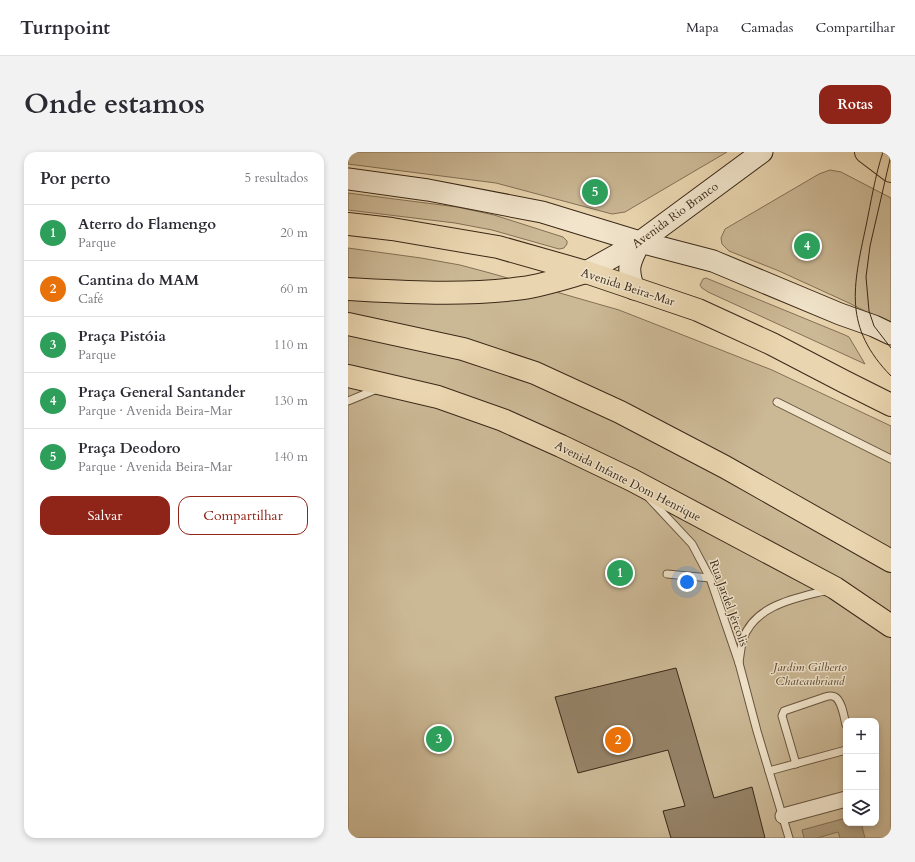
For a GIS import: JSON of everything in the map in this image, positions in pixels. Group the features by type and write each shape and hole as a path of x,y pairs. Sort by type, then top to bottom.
{"main road":[{"name":"Avenida Rio Branco","path":"586,272 640,242 762,152"},
{"path":"866,152 891,171"},
{"path":"348,179 428,190 542,212 640,242 713,261 891,334"},
{"name":"Avenida Beira-Mar","path":"348,224 392,229 498,247 586,272 698,310 772,344 891,405"},
{"path":"634,289 629,276 630,261 640,242"},
{"path":"348,289 407,292 482,292 524,288 586,272"},
{"path":"348,324 463,349 535,373 620,412 718,463 891,561"},
{"name":"Avenida Infante Dom Henrique","path":"348,376 438,397 503,420 632,480 835,588 891,626"}],"street":[{"path":"783,816 843,800"}],"lane":[{"path":"348,401 386,385"},
{"path":"777,402 891,459"},
{"name":"Rua Jardel Jércolis","path":"632,480 692,544 710,578 739,664 757,731 789,838"},
{"path":"667,574 710,578"},
{"name":"Rua Jardel Jércolis","path":"739,664 744,638 754,621 765,611 789,600 835,588"},
{"path":"796,764 782,716 784,711 831,696 836,697 840,704 844,718"},
{"path":"769,771 843,751"}],"green space":[{"path":"348,152 727,152 625,212 612,214 496,183 348,164"},
{"path":"830,170 841,172 891,198 891,324 779,271 729,251 722,244 721,238 725,229 819,174"},
{"path":"348,193 457,207 494,215 563,237 567,241 567,244 564,248 559,249 492,230 455,223 348,210"},
{"name":"Jardim Gilberto Chateaubriand","path":"348,248 460,265 619,310 772,370 891,426 891,838 348,838"},
{"path":"706,278 849,337 865,364 708,292 700,285 703,279"}],"shaded area":[{"path":"843,819 843,826 862,826 865,838 840,838 838,832 817,838 804,838 802,830"}],"building":[{"path":"676,668 714,798 752,787 765,838 671,838 663,811 685,806 668,750 578,773 555,697"}],"tram line":[{"path":"883,152 873,189 861,248 856,287 856,306 859,323 865,340 876,358 891,376"},
{"path":"891,155 870,246 866,277 869,311 874,326 891,348"}],"place":[{"name":"Praça Deodoro","path":"595,192"},
{"name":"Praça General Santander","path":"807,246"},
{"name":"Aterro do Flamengo","path":"620,573"},
{"name":"Praça Pistóia","path":"439,739"},
{"name":"Cantina do MAM","path":"618,740"}]}
